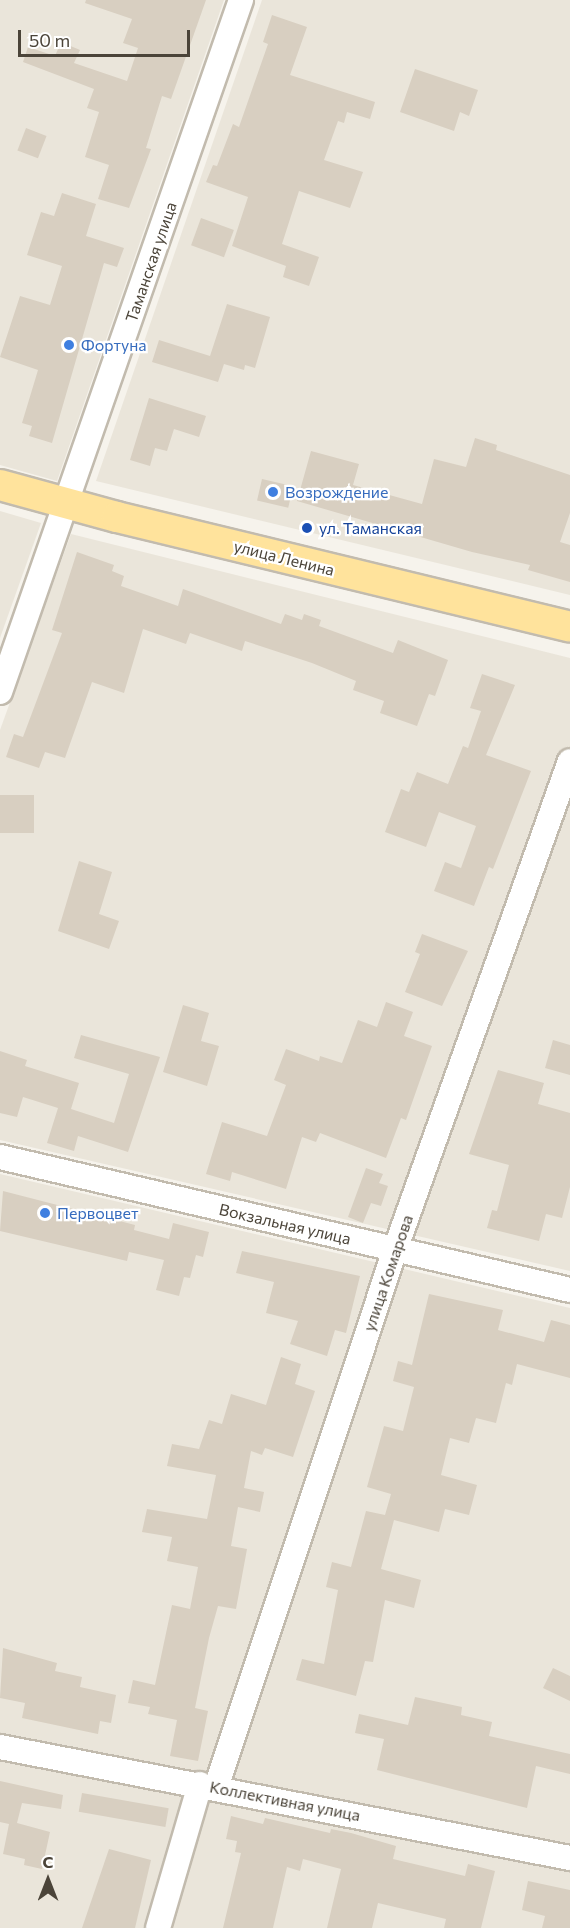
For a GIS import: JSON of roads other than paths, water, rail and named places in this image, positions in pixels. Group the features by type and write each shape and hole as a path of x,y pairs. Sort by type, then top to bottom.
{"main road":[{"name":"улица Ленина","path":"0,485 68,504 570,627"}],"street":[{"name":"Таманская улица","path":"0,692 68,504 241,0"},
{"name":"улица Комарова","path":"158,1928 395,1250 570,761"},
{"name":"Вокзальная улица","path":"0,1156 570,1290"},
{"name":"Коллективная улица","path":"0,1747 570,1858"}],"place":[{"name":"Фортуна","path":"69,345"},
{"name":"Возрождение","path":"273,492"},
{"name":"ул. Таманская","path":"307,528"},
{"name":"Первоцвет","path":"45,1213"}]}
